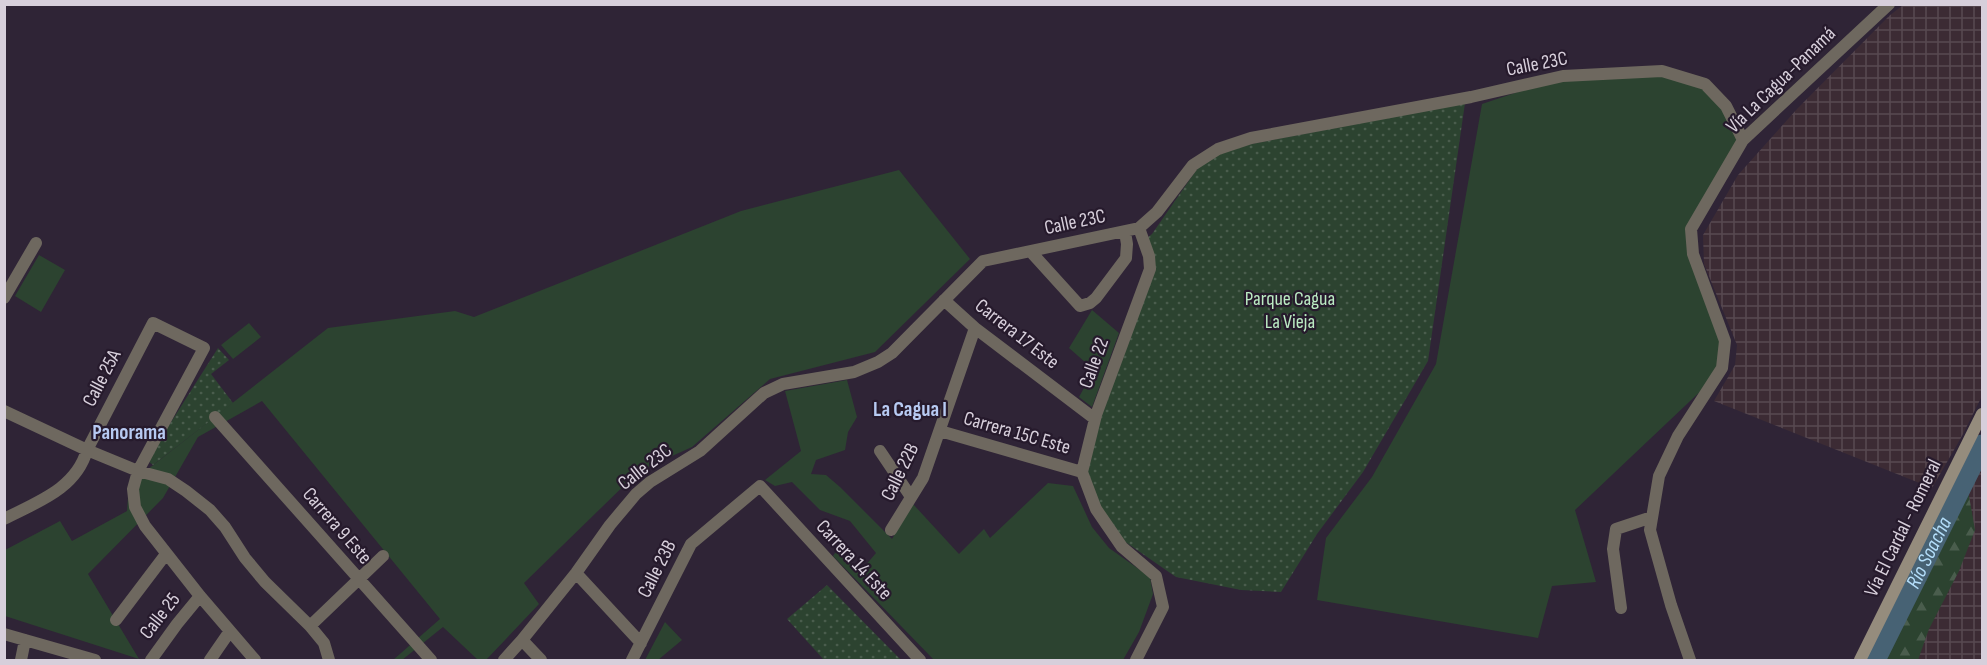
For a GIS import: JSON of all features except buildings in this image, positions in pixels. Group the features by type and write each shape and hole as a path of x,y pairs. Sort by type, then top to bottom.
{"main road":[{"name":"Vía El Cardal - Romeral","path":"1860,660 1983,414"}],"street":[{"name":"Vía La Cagua-Panamá","path":"1690,660 1671,605 1650,530 1659,476 1678,436 1722,368 1725,341 1693,254 1691,229 1743,140 1888,4"},
{"name":"Calle 23C","path":"504,660 576,573 610,525 636,494 650,482 700,451 764,393 783,384 854,372 878,362 892,352 983,261 1139,228 1157,212 1193,165 1218,149 1251,138 1471,97 1563,76 1662,70 1705,84 1726,106 1743,140"},
{"name":"Calle 22","path":"1082,472 1095,419 1150,269 1149,256 1139,228"},
{"path":"1031,252 1080,306 1096,298 1126,258 1128,251 1125,232"},
{"path":"4,298 36,243"},
{"name":"Carrera 17 Este","path":"944,300 975,328 1095,419"},
{"name":"Calle 25A","path":"4,519 54,494 74,477 153,323 204,348 138,471"},
{"name":"Calle 22B","path":"891,530 923,478 975,328"},
{"path":"4,411 87,450 138,471 168,479 210,510 265,582 324,643 329,660"},
{"name":"Carrera 9 Este","path":"215,417 358,581 431,660"},
{"name":"Carrera 15C Este","path":"940,431 1082,472"},
{"path":"880,451 911,497"},
{"path":"138,471 133,489 135,507 145,526 200,596 255,660"},
{"path":"1082,472 1096,509 1122,547 1156,576 1163,607 1136,660"},
{"name":"Calle 23B","path":"632,660 691,544 760,486"},
{"name":"Carrera 14 Este","path":"760,486 920,660"},
{"path":"1621,608 1613,549 1616,529 1652,517"},
{"path":"116,620 166,554"},
{"path":"310,626 383,556"},
{"path":"576,573 641,643"},
{"name":"Calle 25","path":"151,660 200,596"},
{"path":"210,660 230,631"},
{"path":"4,634 95,660"},
{"path":"21,660 25,640"},
{"path":"522,640 541,660"}],"shaded area":[{"path":"1903,5 1982,5 1982,396 1932,488 1714,401 1735,365 1737,345 1704,264 1703,235 1738,175 1797,109 1889,16"},
{"path":"1982,448 1982,660 1881,660"}],"green space":[{"path":"1657,70 1701,83 1746,139 1692,229 1695,254 1728,341 1725,368 1575,510 1596,582 1552,586 1538,638 1317,600 1326,538 1372,477 1436,364 1482,104 1569,75"},
{"name":"Parque Cagua La Vieja","path":"1465,103 1428,361 1363,472 1317,534 1281,592 1241,590 1176,577 1124,541 1097,503 1087,475 1098,416 1152,270 1147,238 1197,169 1221,152 1251,144"},
{"path":"899,170 970,259 875,352 770,379 692,447 639,471 524,583 539,604 486,660 478,660 443,627 402,660 393,660 440,619 262,401 198,437 163,498 88,574 139,659 5,616 5,550 60,521 72,541 127,511 129,484 328,328 455,311 474,317 741,211"},
{"path":"39,255 65,270 41,312 15,296"},
{"path":"1092,310 1119,333 1092,407 1079,397 1094,370 1069,348"},
{"path":"249,323 261,337 233,359 221,345"},
{"path":"218,348 229,360 211,374 233,403 153,465 147,460"},
{"path":"847,380 857,417 848,432 845,450 816,460 811,474 826,475 892,539 913,504 959,554 984,529 990,538 1048,483 1073,486 1092,527 1109,548 1150,577 1153,594 1139,632 1123,660 934,660 833,556 837,550 859,573 876,553 850,521 820,510 792,482 775,486 765,480 801,451 785,391"},
{"path":"1966,479 1975,530 1959,571 1929,629 1918,660 1880,660"},
{"path":"827,585 901,660 824,660 787,619"},
{"path":"665,622 682,640 658,660 645,660"}],"waterway":[{"name":"Río Soacha","path":"1875,660 1982,445"}],"district":[{"name":"La Cagua I","path":"910,409"},
{"name":"Panorama","path":"129,432"}]}
